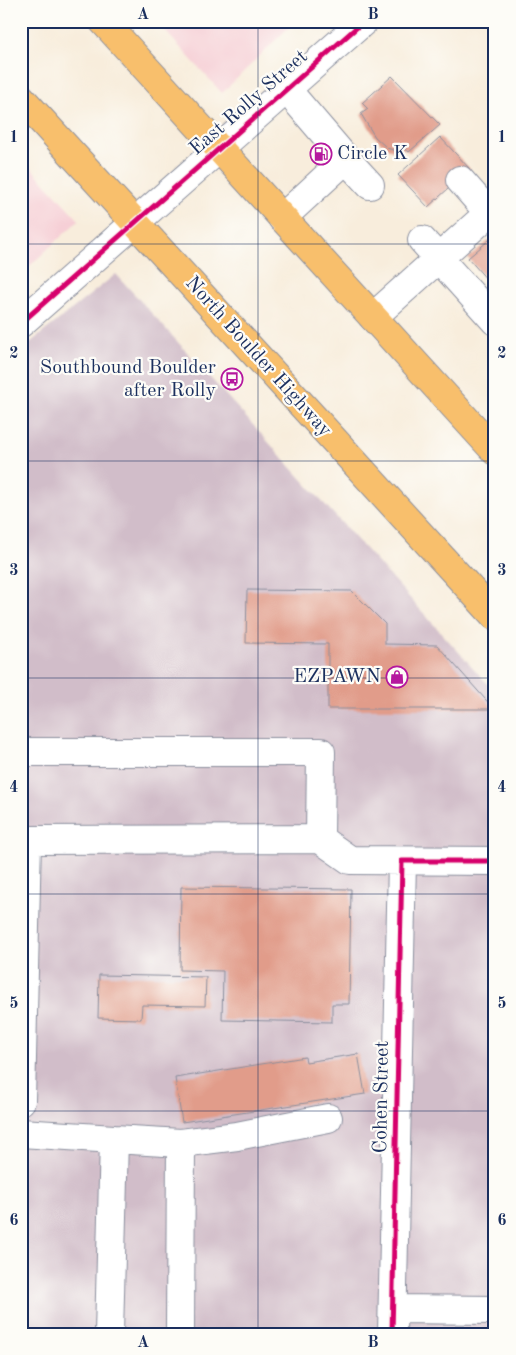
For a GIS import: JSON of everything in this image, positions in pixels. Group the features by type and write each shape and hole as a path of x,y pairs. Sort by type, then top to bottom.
{"main road":[{"path":"103,21 495,451"},
{"name":"North Boulder Highway","path":"21,98 135,223 491,603"}],"street":[{"name":"East Rolly Street","path":"21,323 364,21"},
{"path":"287,90 370,185"},
{"path":"282,218 346,159"},
{"path":"373,318 430,249 489,213 460,180"},
{"path":"430,249 495,321"},
{"path":"21,752 321,752 320,839"},
{"path":"21,1101 24,840 320,839 350,860 495,861"},
{"name":"Cohen Street","path":"392,1322 402,861"},
{"path":"21,1133 181,1143 238,1136 328,1118"},
{"path":"109,1334 114,1139"},
{"path":"180,1334 181,1143"},
{"path":"392,1322 495,1310"}],"shaded area":[{"path":"156,21 295,21 222,93"},
{"path":"21,157 79,220 21,274"},
{"path":"116,274 495,692 495,1334 21,1334 21,350"}],"building":[{"path":"392,76 440,125 409,152 404,148 399,152 387,148 375,137 361,114 368,109 362,103"},
{"path":"440,137 470,169 428,207 398,175"},
{"path":"495,235 495,289 468,258"},
{"path":"247,590 352,591 385,624 385,644 437,645 494,709 328,709 328,644 246,643"},
{"path":"181,887 351,889 349,1004 332,1004 332,1022 222,1020 223,971 180,970"},
{"path":"99,975 206,977 205,1006 142,1005 141,1019 98,1018"},
{"path":"358,1054 365,1094 182,1122 175,1078 305,1057 306,1062"}],"cycle path":[{"path":"21,323 364,21"},
{"path":"392,1334 402,861 495,861"}],"place":[{"name":"Circle K","path":"321,154"},
{"name":"Southbound Boulder after Rolly","path":"232,379"},
{"name":"EZPAWN","path":"397,677"}]}
